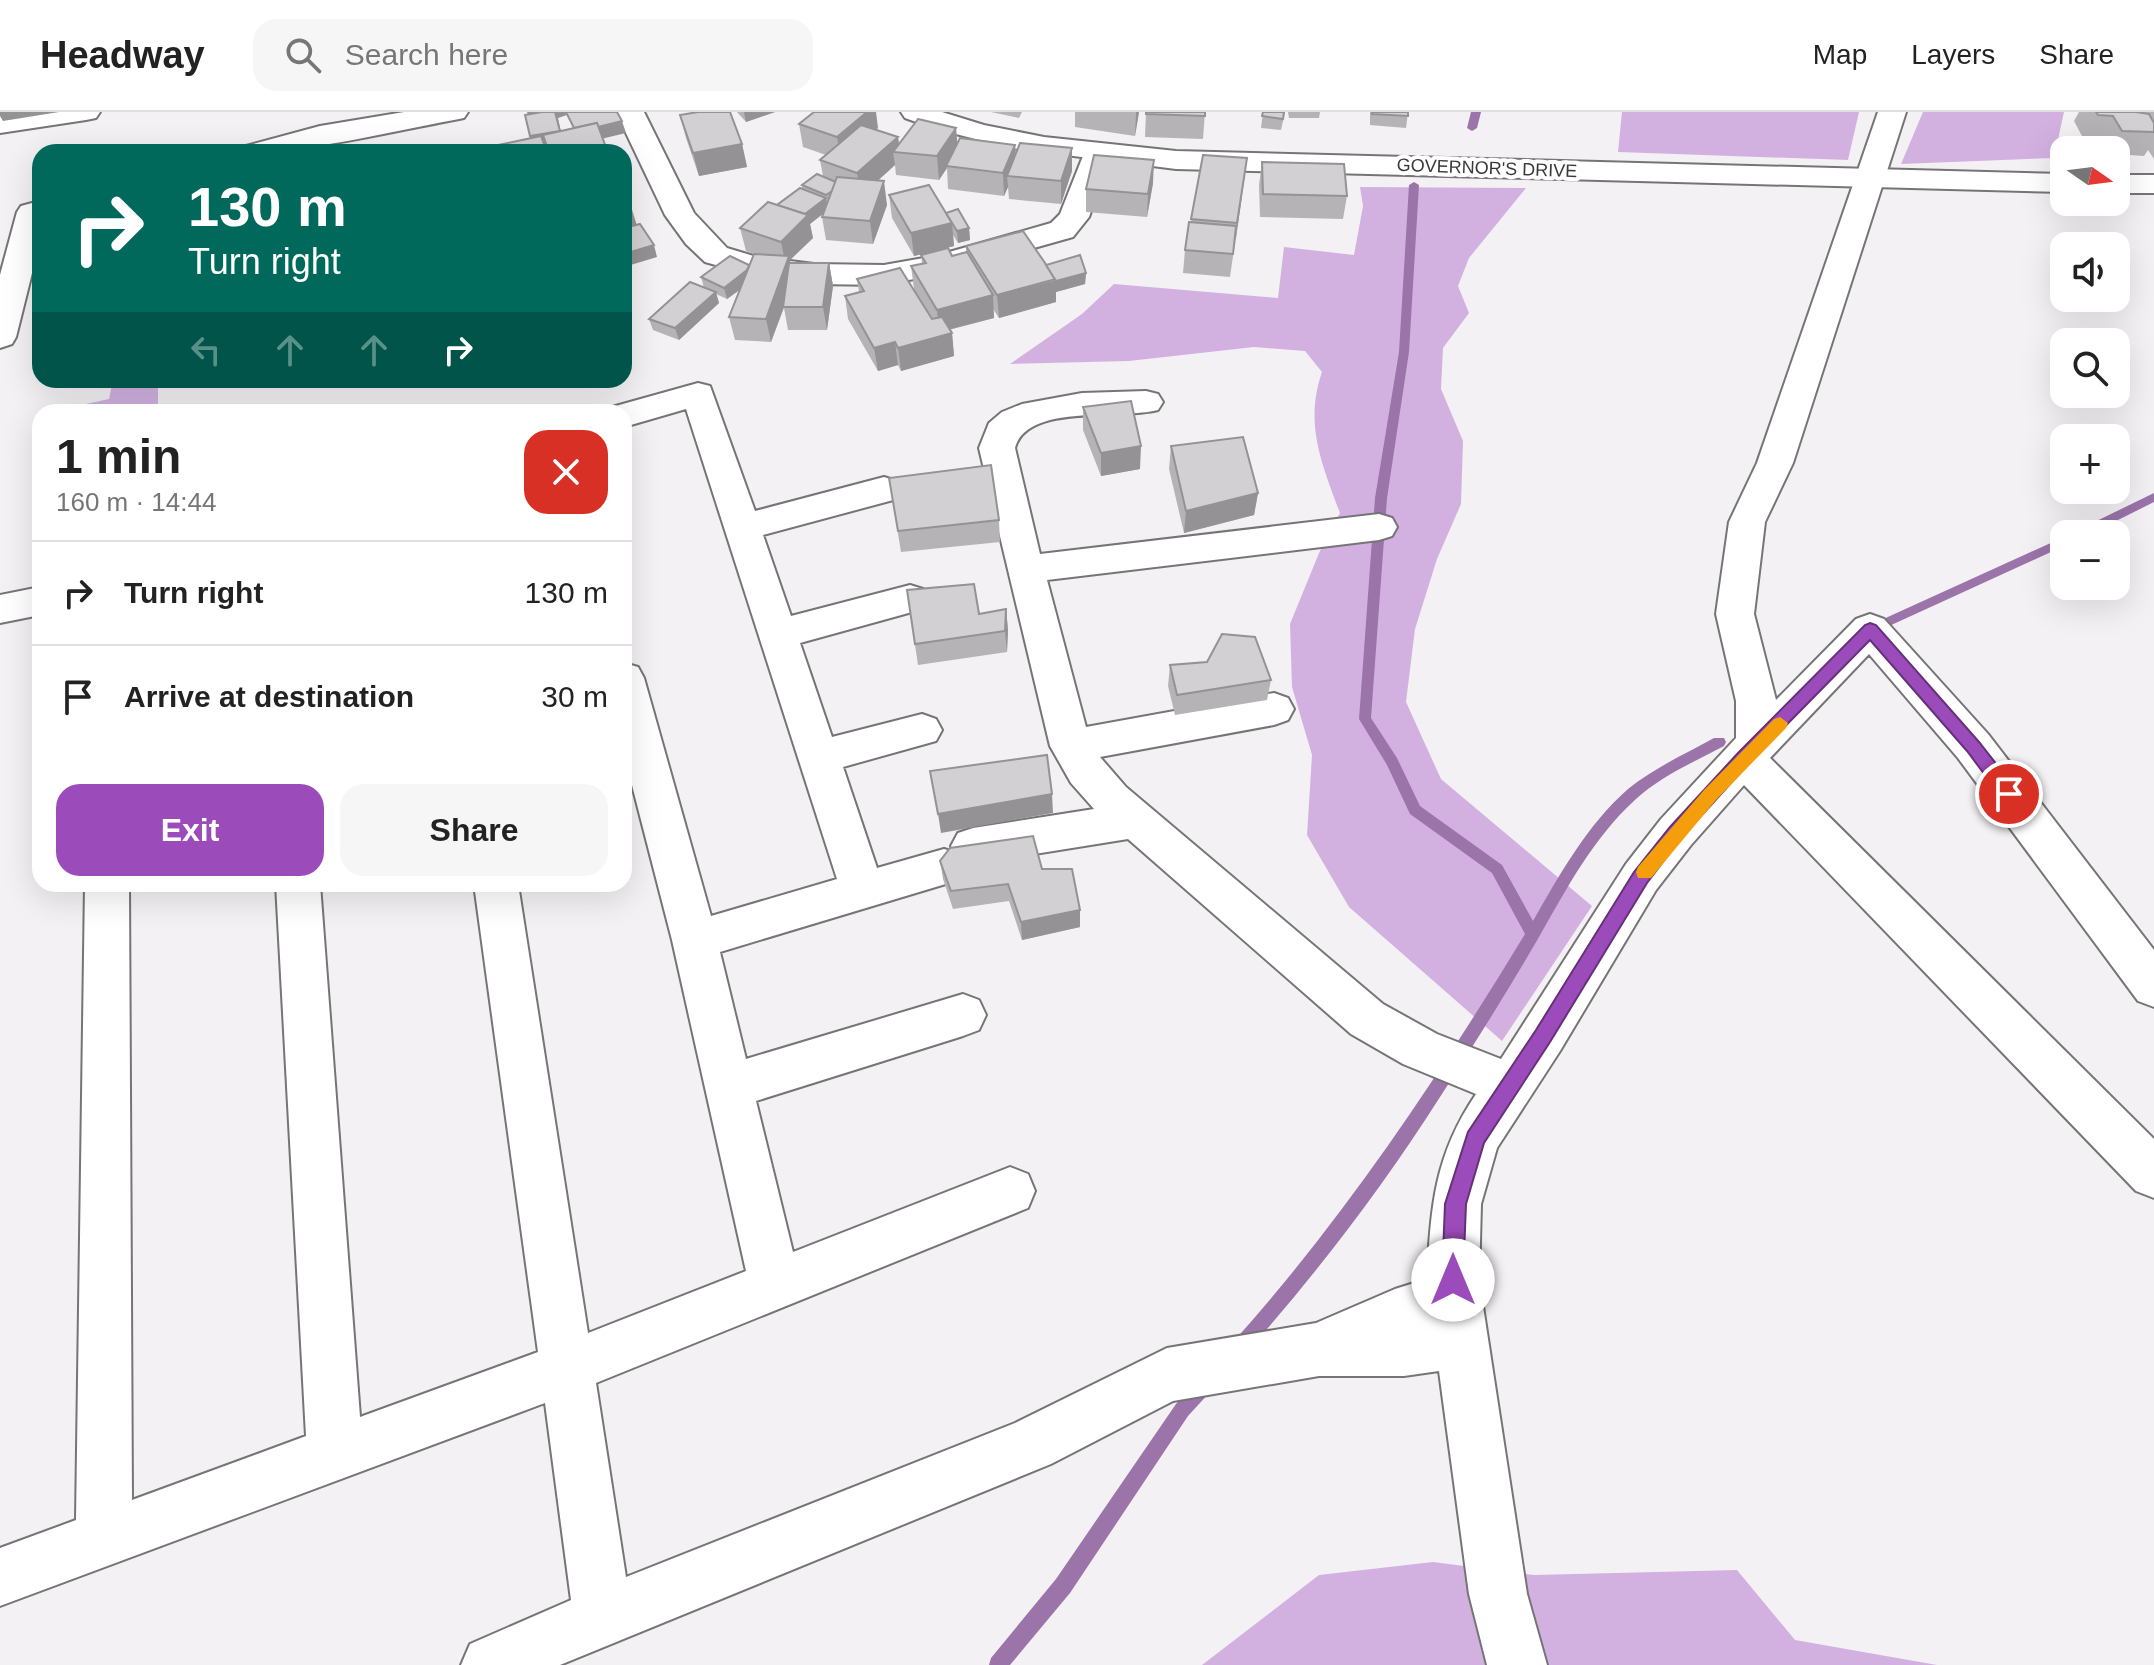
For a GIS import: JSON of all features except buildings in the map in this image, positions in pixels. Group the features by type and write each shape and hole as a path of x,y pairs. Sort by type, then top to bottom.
{"street":[{"path":"0,124 86,112"},
{"path":"286,144 320,135 454,112"},
{"path":"630,112 680,215 716,255 755,266 814,274 884,275 938,265 1062,230 1074,217 1097,152"},
{"name":"GOVERNOR'S DRIVE","path":"915,112 998,137 1176,160 2050,183"},
{"path":"1517,1665 1498,1594 1458,1318 1452,1244 1456,1204 1475,1138 1499,1081 1641,877 1676,832 1757,743 1756,701 1735,614 1747,522 1775,463 1892,112"},
{"path":"2130,184 2154,184"},
{"path":"0,218 32,212"},
{"path":"0,336 32,225"},
{"path":"632,413 698,394 863,890"},
{"path":"1146,402 1044,410 1019,416 1002,428 997,436 997,448 1025,569 1071,746 1102,790 1367,1019 1420,1049 1499,1081"},
{"path":"742,528 884,490"},
{"path":"1025,569 1379,527"},
{"path":"777,634 910,599"},
{"path":"0,609 32,603"},
{"path":"1744,758 1870,629 1973,746 2154,986"},
{"path":"632,708 695,940 775,1285"},
{"path":"1071,746 1274,709"},
{"path":"818,757 922,730"},
{"path":"1744,758 2154,1174"},
{"path":"695,940 863,890 944,859 1136,820"},
{"path":"104,1540 107,892"},
{"path":"299,892 335,1453"},
{"path":"497,892 603,1616"},
{"path":"729,1087 963,1015"},
{"path":"0,1577 567,1368 1010,1191"},
{"path":"491,1665 603,1616 1031,1444 1167,1375 1319,1349 1404,1349 1458,1318"}],"shaded area":[{"path":"1622,112 1859,112 1848,160 1618,152"},
{"path":"1923,112 2064,112 2059,136 2050,136 2050,158 1901,164"},
{"path":"1360,187 1526,188 1469,258 1458,286 1469,313 1443,348 1441,389 1463,441 1461,504 1437,559 1415,629 1406,702 1441,779 1592,906 1502,1041 1349,907 1307,835 1312,755 1292,687 1290,624 1319,553 1340,513 1322,461 1315,427 1317,391 1322,372 1305,351 1254,347 1129,361 1010,364 1082,314 1114,284 1278,298 1284,247 1354,255 1363,206"},
{"path":"111,388 158,388 158,404 86,404 109,399"},
{"path":"1433,1562 1534,1575 1737,1570 1795,1640 1937,1665 1202,1665 1319,1575"}],"waterway":[{"path":"1472,128 1476,112"},
{"path":"1414,185 1404,352 1381,498 1365,719 1392,762 1415,810 1497,869 1533,934"},
{"path":"2108,520 2154,497"},
{"path":"1872,629 2050,547"},
{"path":"1533,934 1584,848 1616,809 1654,778 1719,742"},
{"path":"1240,1347 1322,1251 1397,1148 1533,934"},
{"path":"998,1665 1063,1586 1182,1410 1204,1386"}],"slow traffic":[{"path":"1645,872 1676,832 1780,723"}],"route":[{"path":"1453,1280 1452,1244 1456,1204 1475,1138 1543,1036 1641,877 1676,832 1744,758 1870,629 1973,746 2009,794"}]}
